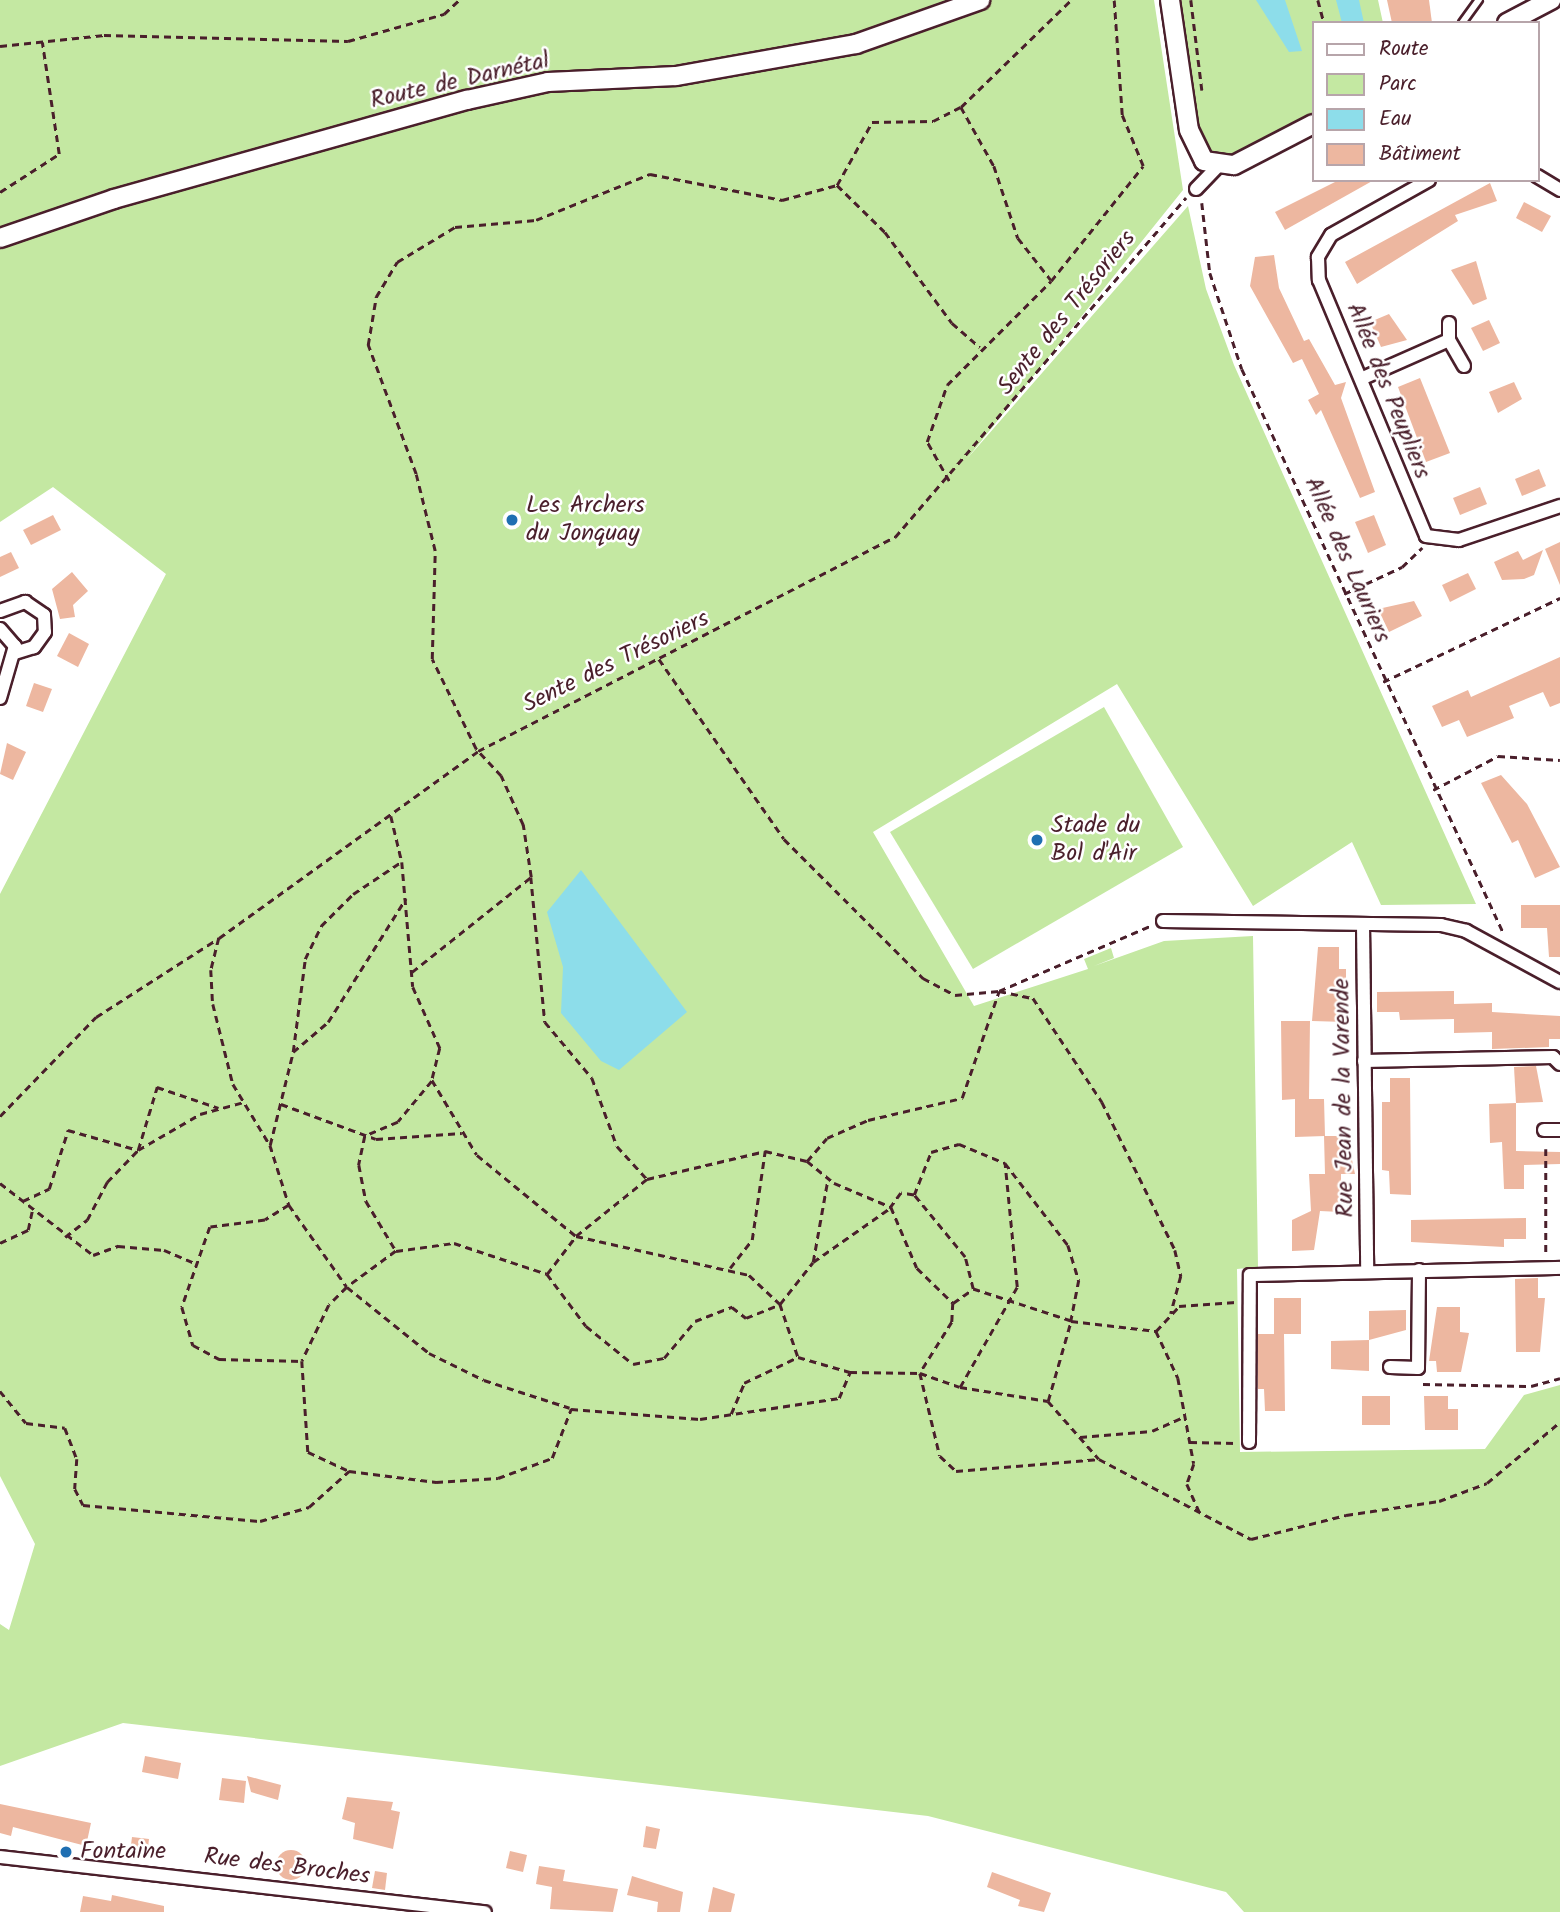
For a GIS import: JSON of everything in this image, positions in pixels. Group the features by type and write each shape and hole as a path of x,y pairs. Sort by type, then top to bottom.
{"street":[{"name":"Route de Darnétal","path":"0,238 114,199 467,100 548,82 676,75 856,44 980,0"},
{"path":"1170,0 1191,140 1204,161 1217,167 1234,165 1312,125"},
{"path":"1511,21 1551,0"},
{"path":"1199,187 1217,167"},
{"path":"1539,177 1560,190"},
{"name":"Allée des Peupliers","path":"1425,182 1331,235 1318,257 1319,280 1363,379 1426,537 1459,540 1560,506"},
{"path":"1449,323 1449,340 1464,366"},
{"path":"1363,379 1449,340"},
{"path":"0,611 25,602 44,615 45,632 34,647 14,653"},
{"path":"0,629 14,653 0,698"},
{"path":"1163,921 1363,925 1466,931 1560,982"},
{"name":"Rue Jean de la Varende","path":"1363,925 1367,1270"},
{"path":"1364,1060 1552,1057 1560,1064"},
{"path":"1544,1130 1560,1129"},
{"path":"1249,1443 1245,1301 1250,1275 1367,1270 1560,1268"},
{"path":"1390,1367 1418,1368 1419,1270"},
{"name":"Rue des Broches","path":"0,1857 485,1912"}],"lane":[{"path":"1463,21 1479,0"}],"path":[{"path":"0,46 104,35 348,41 444,14 459,0"},
{"path":"647,1179 617,1146 592,1078 545,1021 531,877 523,825 501,776 478,751 432,659 435,551 416,474 368,345 376,297 397,262 455,227 536,220 650,174 782,200 837,185 872,122 933,121 961,107 1071,0"},
{"path":"949,481 927,442 947,385 981,348 1051,281 1143,166 1122,114 1114,0"},
{"path":"1191,0 1204,104"},
{"path":"1318,0 1323,21"},
{"path":"0,192 59,154 42,42"},
{"path":"961,107 994,166 1018,238 1051,281"},
{"path":"837,185 885,232 952,323 981,348"},
{"name":"Sente des Trésoriers","path":"0,1116 96,1017 219,939 478,751 895,537 949,481 1199,187"},
{"name":"Allée des Lauriers","path":"1199,187 1210,273 1242,369 1383,682 1504,935"},
{"path":"1343,595 1402,568 1424,546"},
{"path":"1383,682 1560,598"},
{"path":"659,659 784,839 923,978 955,995 999,991 1034,998 1102,1102 1175,1250 1181,1276 1171,1314"},
{"path":"1433,790 1498,756 1560,760"},
{"path":"365,1136 398,1122 432,1080 440,1048 412,972 402,862 391,816"},
{"path":"270,1145 293,1052 305,959 321,926 353,894 402,862"},
{"path":"412,972 531,877"},
{"path":"293,1052 328,1022 406,898"},
{"path":"807,1161 827,1138 868,1120 962,1098 999,991 1163,921"},
{"path":"219,939 211,970 213,1004 233,1084 270,1145 289,1205 346,1287 429,1353 484,1380 571,1409 700,1419 839,1398 850,1372"},
{"path":"432,1080 477,1155 576,1236 749,1275 780,1304 798,1357"},
{"path":"138,1150 157,1087 220,1108"},
{"path":"65,1237 87,1220 107,1182 138,1150 220,1108 244,1102"},
{"path":"281,1104 365,1136 462,1133"},
{"path":"23,1201 49,1189 68,1130 138,1150"},
{"path":"365,1136 359,1165 366,1201 396,1251"},
{"path":"914,1195 931,1152 959,1144 1005,1163 1068,1245 1079,1280 1071,1321 1048,1401"},
{"path":"1546,1149 1546,1261"},
{"path":"730,1269 751,1240 765,1151"},
{"path":"547,1273 576,1236 647,1179 765,1151 807,1161 828,1178 891,1207 916,1268 953,1303 952,1322 920,1373 930,1437 956,1471 1099,1459"},
{"path":"960,1387 1017,1287 1005,1163"},
{"path":"813,1262 828,1178"},
{"path":"0,1183 65,1237 93,1255 118,1246 164,1250 194,1263"},
{"path":"571,1409 552,1458 498,1478 436,1482 349,1471 308,1452 302,1361 329,1305 346,1287 396,1251 454,1243 547,1273 586,1326 633,1363 664,1358 695,1321 732,1307 746,1318 780,1304 813,1262 891,1207 901,1194 914,1195 965,1257 973,1289"},
{"path":"289,1205 265,1220 210,1227 194,1263 182,1307 193,1345 219,1359 302,1361"},
{"path":"0,1243 28,1230 32,1211"},
{"path":"973,1289 1071,1321 1156,1331"},
{"path":"953,1303 973,1289"},
{"path":"1156,1331 1179,1306 1245,1301"},
{"path":"1156,1331 1178,1378 1194,1464 1187,1484 1200,1513"},
{"path":"731,1414 744,1383 798,1357 850,1372 920,1373 960,1387 1048,1401 1099,1459 1251,1539 1346,1515 1439,1501 1487,1483 1560,1422"},
{"path":"1423,1384 1531,1386 1560,1378"},
{"path":"0,1391 26,1423 65,1428 77,1459 75,1489 83,1505 260,1521 309,1507 349,1471"},
{"path":"1080,1437 1152,1431 1185,1416"},
{"path":"1191,1442 1249,1443"}],"green space":[{"path":"0,0 1154,0 1183,190 966,460 1188,206 1206,289 1234,365 1476,904 1381,905 1352,842 1253,906 1117,684 873,832 974,1006 1088,969 1084,959 1111,948 1114,958 1094,966 1164,941 1253,936 1258,1267 1237,1269 1240,1452 1485,1449 1524,1395 1560,1385 1560,1912 1244,1912 1226,1892 928,1816 123,1723 0,1766 0,1624 9,1630 35,1544 0,1476 0,894 166,574 53,487 0,522"},
{"path":"1178,0 1378,0 1383,21 1312,21 1312,116 1233,157 1211,156 1200,144"},
{"name":"Stade du Bol d'Air","path":"1104,707 1183,847 973,969 890,832"}],"water":[{"path":"1256,0 1285,0 1302,51 1289,52"},
{"path":"1336,0 1359,0 1364,21 1341,21"},
{"path":"581,870 687,1012 619,1070 601,1061 561,1013 563,967 547,912"}],"building":[{"path":"1387,0 1429,0 1432,21 1392,21"},
{"path":"1335,182 1370,182 1285,230 1275,212"},
{"path":"1490,183 1497,201 1455,215 1458,221 1357,284 1345,262"},
{"path":"1524,202 1551,216 1542,232 1516,218"},
{"path":"1274,255 1279,288 1304,341 1309,339 1335,385 1346,382 1341,398 1375,492 1360,498 1321,410 1316,415 1308,400 1319,394 1302,359 1293,363 1250,286 1255,257"},
{"path":"1476,261 1487,299 1473,305 1451,270"},
{"path":"1389,314 1407,340 1381,347 1370,322"},
{"path":"1489,320 1500,343 1483,351 1471,328"},
{"path":"1420,378 1450,453 1426,462 1398,387"},
{"path":"1514,382 1522,399 1498,413 1489,392"},
{"path":"1539,469 1546,486 1522,496 1515,479"},
{"path":"1480,487 1487,504 1460,515 1453,498"},
{"path":"53,515 61,530 31,545 23,530"},
{"path":"1374,515 1386,545 1368,553 1355,522"},
{"path":"1560,542 1560,585 1545,549"},
{"path":"1543,550 1534,575 1524,579 1502,580 1494,562 1518,551 1523,560"},
{"path":"11,552 19,568 0,577 0,557"},
{"path":"72,572 88,591 73,605 75,617 60,619 52,589"},
{"path":"1468,573 1476,589 1450,602 1442,585"},
{"path":"1414,601 1422,616 1389,632 1378,609"},
{"path":"69,633 89,644 78,667 57,656"},
{"path":"1560,657 1560,703 1550,707 1543,692 1509,706 1514,718 1467,737 1459,720 1442,727 1432,706 1468,690 1471,697"},
{"path":"34,683 52,689 43,712 26,706"},
{"path":"7,743 26,752 13,780 0,774"},
{"path":"1501,775 1527,804 1560,867 1535,878 1518,840 1512,843 1481,783"},
{"path":"1521,905 1560,905 1560,957 1549,957 1547,928 1521,928"},
{"path":"1318,947 1339,947 1339,969 1346,969 1346,1022 1312,1021"},
{"path":"1454,991 1454,1004 1492,1003 1492,1012 1560,1016 1560,1039 1549,1039 1549,1047 1492,1049 1492,1032 1454,1033 1454,1019 1400,1020 1399,1012 1377,1012 1377,992"},
{"path":"1281,1021 1310,1021 1309,1099 1324,1099 1325,1136 1295,1137 1295,1099 1282,1100"},
{"path":"1536,1066 1543,1102 1516,1103 1514,1067"},
{"path":"1390,1078 1410,1078 1411,1195 1390,1194 1389,1171 1382,1170 1382,1102 1390,1102"},
{"path":"1516,1103 1516,1151 1560,1152 1560,1164 1524,1165 1524,1189 1504,1189 1502,1142 1490,1143 1489,1104"},
{"path":"1324,1136 1347,1136 1355,1174 1341,1174 1341,1212 1320,1211 1314,1250 1292,1251 1292,1220 1311,1211 1309,1174 1325,1174"},
{"path":"1526,1218 1526,1239 1504,1239 1504,1247 1411,1242 1411,1220"},
{"path":"1538,1278 1538,1298 1545,1298 1540,1352 1516,1352 1515,1279"},
{"path":"1274,1298 1301,1298 1301,1334 1284,1334 1285,1411 1265,1411 1264,1389 1258,1389 1258,1334 1274,1334"},
{"path":"1437,1307 1460,1307 1460,1332 1469,1333 1461,1372 1437,1372 1436,1361 1429,1361"},
{"path":"1406,1310 1406,1330 1369,1340 1369,1311"},
{"path":"1369,1340 1369,1371 1331,1369 1331,1341"},
{"path":"1362,1396 1390,1396 1390,1425 1362,1425"},
{"path":"1424,1396 1448,1396 1448,1409 1458,1409 1458,1430 1425,1430"},
{"path":"145,1756 181,1763 178,1779 142,1772"},
{"path":"247,1776 281,1785 278,1800 251,1792"},
{"path":"222,1778 246,1781 244,1803 219,1800"},
{"path":"347,1797 393,1802 391,1810 400,1812 393,1849 353,1839 355,1823 342,1819"},
{"path":"0,1804 91,1823 86,1846 13,1827 11,1836 0,1833"},
{"path":"646,1826 660,1829 656,1849 643,1847"},
{"path":"132,1837 149,1839 147,1856 130,1853"},
{"path":"291,1850 302,1854 306,1865 302,1876 291,1880 280,1876 276,1865 280,1854"},
{"path":"510,1851 527,1855 523,1872 506,1868"},
{"path":"539,1866 565,1870 563,1881 618,1889 613,1912 550,1909 552,1887 536,1884"},
{"path":"375,1871 387,1873 385,1890 372,1888"},
{"path":"992,1872 1051,1893 1044,1912 1018,1906 1020,1900 987,1887"},
{"path":"632,1876 683,1892 680,1912 657,1912 658,1902 627,1895"},
{"path":"713,1887 735,1894 731,1912 708,1912"},
{"path":"112,1895 164,1906 164,1912 80,1912 83,1896 111,1901"}],"place":[{"name":"Les Archers du Jonquay","path":"512,520"},
{"name":"Stade du Bol d'Air","path":"1037,840"},
{"name":"Fontaine","path":"66,1852"}]}
